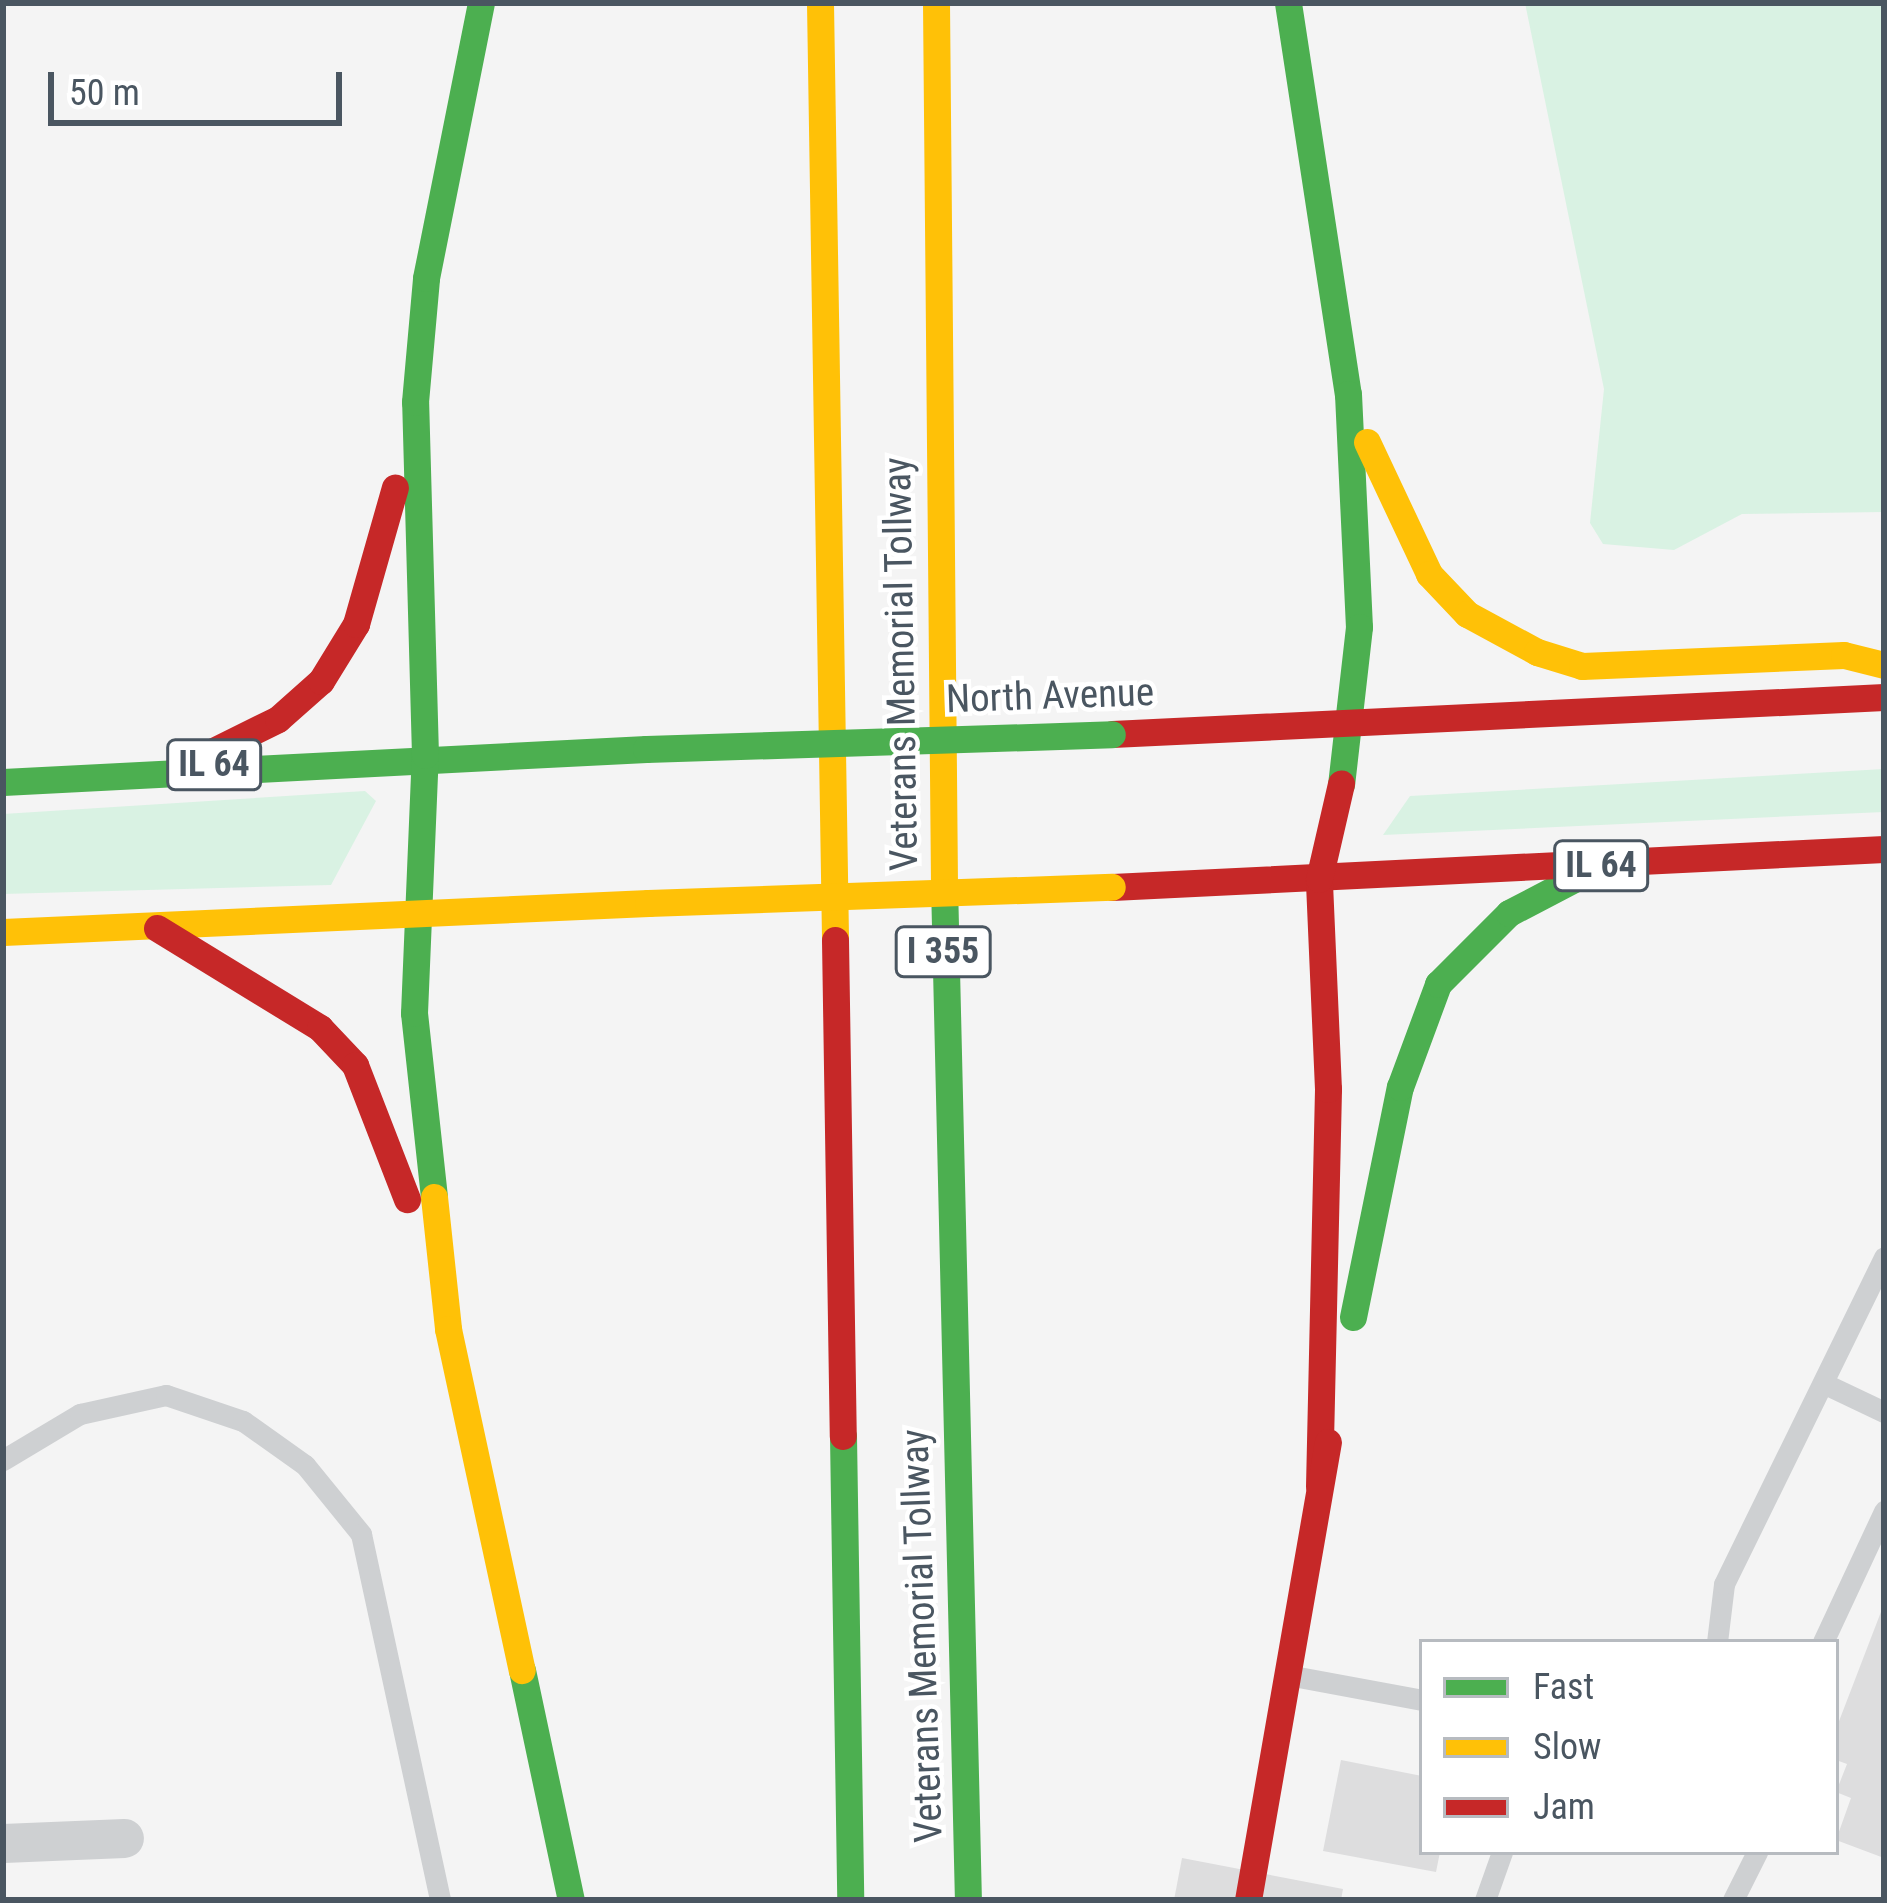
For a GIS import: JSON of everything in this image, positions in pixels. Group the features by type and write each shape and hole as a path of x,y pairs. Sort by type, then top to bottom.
{"main road":[{"path":"481,3 426,278 416,401 425,755 423,914 414,1013 448,1329 571,1900"},
{"name":"Veterans Memorial Tollway","path":"820,3 850,1900"},
{"name":"Veterans Memorial Tollway","path":"936,3 944,1001 968,1900"},
{"path":"1288,3 1348,394 1357,717 1318,878 1328,1090 1319,1486"},
{"path":"1348,394 1411,550 1491,629 1582,666 1844,655 1884,665"},
{"path":"183,766 278,719 320,681 374,573 416,401"},
{"name":"North Avenue","path":"3,782 183,766 425,755 1112,734 1357,717 1884,697"},
{"name":"IL 64","path":"3,932 1600,866 1884,849"},
{"path":"1248,1900 1319,1486 1414,1034 1473,940 1600,866"},
{"path":"157,928 320,1028 355,1065 448,1329"}],"street":[{"path":"3,1844 124,1838"}],"lane":[{"path":"1717,1639 1724,1584 1884,1257"},
{"path":"1823,1383 1884,1412"},
{"path":"3,1460 80,1414 166,1395 243,1421 305,1465 361,1534 440,1900"},
{"path":"1824,1639 1884,1511"},
{"path":"1289,1675 1419,1699"},
{"path":"1485,1900 1501,1855"},
{"path":"1733,1900 1756,1855"}],"green space":[{"path":"1525,3 1884,3 1884,512 1742,514 1674,550 1603,544 1590,523 1604,389"},
{"path":"1884,769 1884,812 1383,835 1410,796"},
{"path":"365,791 376,801 331,885 3,894 3,814"}],"building":[{"path":"1884,1604 1884,1858 1839,1841 1851,1798 1839,1793 1847,1764 1839,1761 1839,1721"},
{"path":"1341,1760 1419,1775 1419,1855 1439,1855 1436,1872 1323,1851"},
{"path":"1182,1858 1343,1889 1341,1900 1174,1900"}],"traffic: fast":[{"path":"434,1197 414,1013 425,755 415,402 426,278 481,3"},
{"path":"1288,3 1348,394 1359,627 1341,784"},
{"path":"646,749 1112,734"},
{"path":"3,782 646,749"},
{"path":"1353,1317 1400,1087 1438,984 1509,913 1599,866"},
{"path":"944,884 968,1900"},
{"path":"843,1436 850,1900"},
{"path":"522,1670 571,1900"}],"traffic: slow":[{"path":"820,3 835,940"},
{"path":"936,3 944,884"},
{"path":"1367,442 1429,574 1467,614 1537,652 1582,666 1844,655 1884,665"},
{"path":"648,903 1112,887"},
{"path":"3,932 648,903"},
{"path":"434,1197 448,1329 522,1670"}],"traffic: jam":[{"path":"183,766 278,719 321,681 356,624 395,487"},
{"path":"1112,734 1884,697"},
{"path":"1319,1486 1328,1089 1319,879 1341,784"},
{"path":"1112,887 1884,849"},
{"path":"157,928 320,1028 355,1065 407,1199"},
{"path":"835,940 843,1436"},
{"path":"1248,1900 1328,1442"}]}
